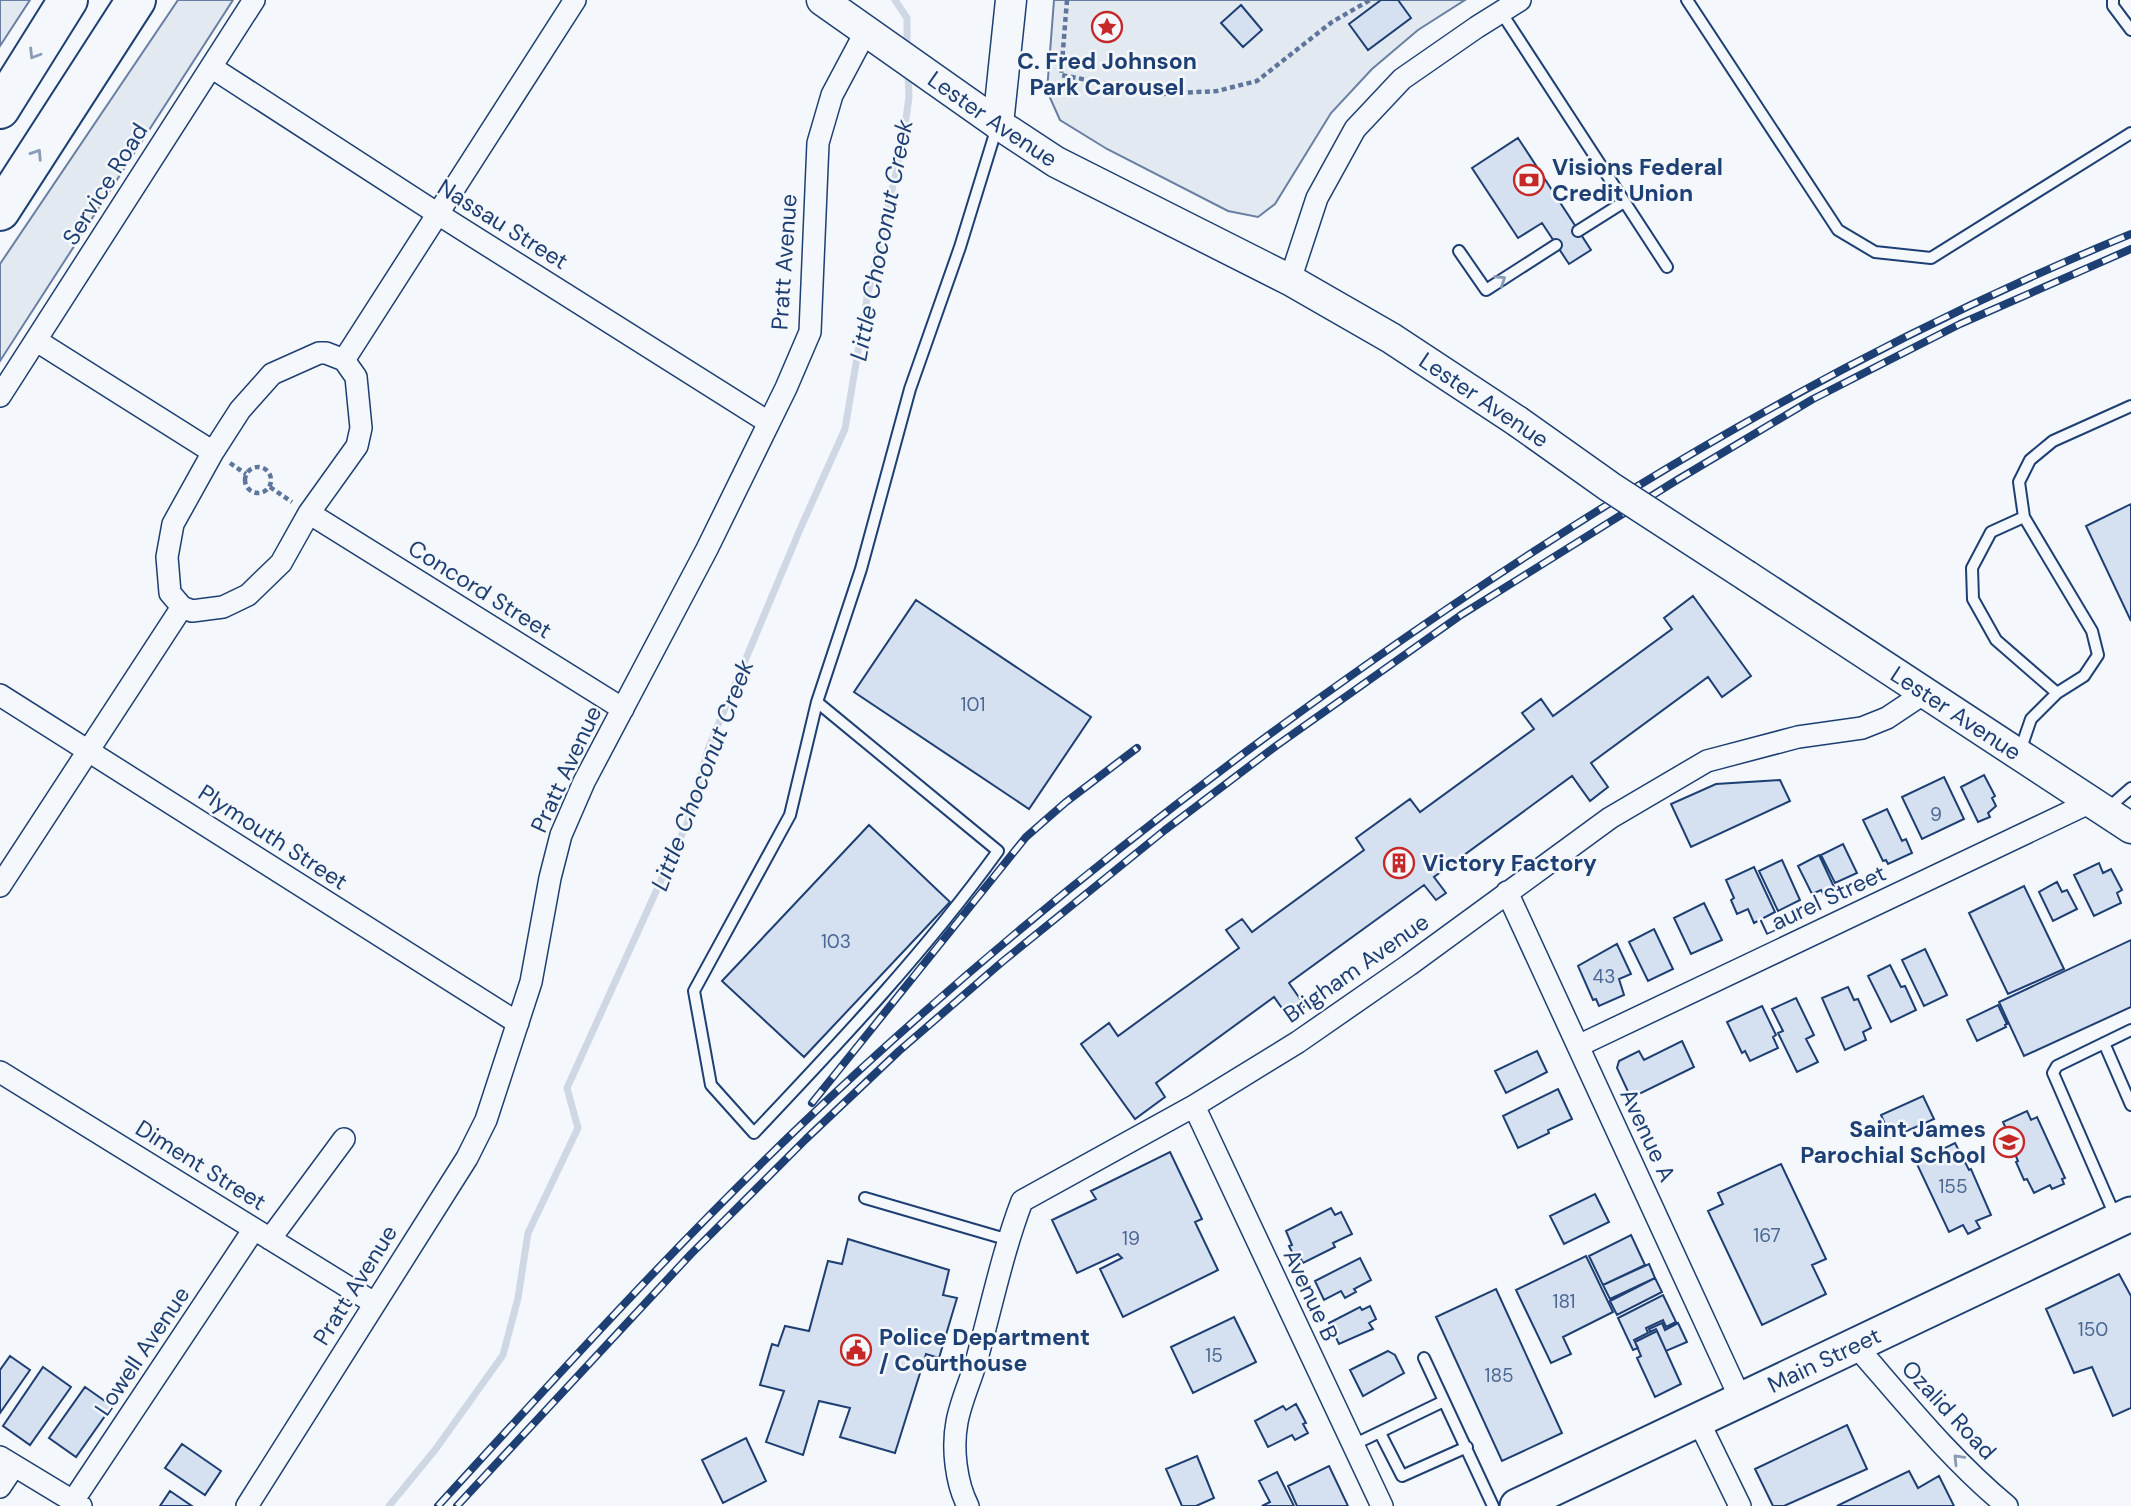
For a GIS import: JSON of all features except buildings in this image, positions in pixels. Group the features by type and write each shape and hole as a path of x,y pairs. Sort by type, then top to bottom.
{"highway":[{"path":"0,109 68,0"},
{"path":"0,211 136,0"}],"main road":[{"name":"Main Street","path":"1517,1506 2124,1218"}],"street":[{"name":"Service Road","path":"0,396 254,0"},
{"path":"344,359 575,0"},
{"name":"Lester Avenue","path":"822,0 1056,162 1290,281 1391,338 1517,421 1610,487 2131,828"},
{"path":"998,124 1011,0"},
{"path":"1290,281 1317,198 1355,129 1402,79 1520,0"},
{"name":"Pratt Avenue","path":"247,1506 471,1149 486,1120 531,982 550,878 561,835 584,782 708,549 786,388 810,332 818,143 832,95 872,36"},
{"name":"Nassau Street","path":"211,67 768,422"},
{"path":"37,341 213,452"},
{"path":"318,353 344,359 356,377 360,428 357,446 309,513 281,563 248,595 223,607 192,611 182,607 170,593 167,557 173,524 240,410 272,373 318,353"},
{"name":"Concord Street","path":"309,513 623,709"},
{"path":"0,886 182,607"},
{"name":"Brigham Avenue","path":"968,1506 963,1496 956,1457 957,1423 1022,1200 1194,1106 1298,1042 1409,965 1610,818 1707,761 1798,737 1862,727 1888,718 1926,692"},
{"name":"Plymouth Street","path":"0,695 518,1023"},
{"name":"Laurel Street","path":"1578,1046 2098,806"},
{"name":"Avenue A","path":"1507,892 1741,1401"},
{"name":"Diment Street","path":"0,1072 374,1303"},
{"name":"Avenue B","path":"1194,1106 1382,1506"},
{"name":"Lowell Avenue","path":"77,1504 262,1234 344,1139"},
{"name":"Ozalid Road","path":"1856,1346 1933,1433 2007,1506"},
{"path":"1698,1420 1740,1506"},
{"path":"0,1486 7,1461 77,1504"}],"lane":[{"path":"1687,0 1838,230 1875,253 1931,258 2131,133"},
{"path":"2113,0 2113,6 2131,30"},
{"path":"1501,12 1667,267"},
{"path":"817,702 998,851 961,902 874,1005 754,1133 711,1084 694,991 789,815 817,702 861,569 910,390 960,247 998,124"},
{"path":"1578,231 1624,202"},
{"path":"1459,251 1486,290 1556,245"},
{"path":"2019,754 2031,719 2057,693 2084,676 2098,655 2092,631 2025,517 2019,482 2030,460 2053,441 2131,406"},
{"path":"2025,517 1991,532 1972,568 1973,599 1996,640 2057,693"},
{"path":"2098,806 2131,788"},
{"path":"2124,1218 2053,1073 2057,1066 2131,1030"},
{"path":"2104,1043 2131,1105"},
{"path":"865,1198 1009,1240"},
{"path":"1424,1358 1493,1506"},
{"path":"1353,1445 1444,1401"},
{"path":"1380,1433 1402,1476 1467,1447"}],"path":[{"path":"1067,0 1061,75 1161,94 1217,91 1257,81 1332,22 1370,0"},
{"path":"265,468 270,474 272,480 265,492 258,494 246,487 244,481 251,469 265,468"}],"shaded area":[{"path":"0,0 30,0 0,46"},
{"path":"178,0 233,0 0,361 0,264"},
{"path":"1054,0 1465,0 1418,30 1372,69 1331,113 1275,204 1258,217 1228,211 1107,149 1060,120 1047,91"}],"waterway":[{"name":"Little Choconut Creek","path":"895,0 907,18 907,48"},
{"name":"Little Choconut Creek","path":"389,1506 435,1450 503,1355 518,1298 528,1233 578,1128 567,1088 688,821 708,749 845,429 867,298 902,147 909,97 908,71"}],"railway":[{"path":"438,1506 661,1265 801,1125 1005,943 1075,884 1219,772 1457,602 1642,483 1833,375 1930,325 2131,234"},
{"path":"457,1506 691,1254 899,1051 1002,962 1165,830 1276,746 1461,615 1813,399 1960,324 2131,249"},
{"path":"812,1103 1026,837 1066,802 1137,748"}],"place":[{"name":"C. Fred Johnson Park Carousel","path":"1107,27"},
{"name":"Visions Federal Credit Union","path":"1529,180"},
{"name":"Victory Factory","path":"1399,863"},
{"name":"Saint James Parochial School","path":"2009,1142"},
{"name":"Police Department / Courthouse","path":"856,1350"}]}
